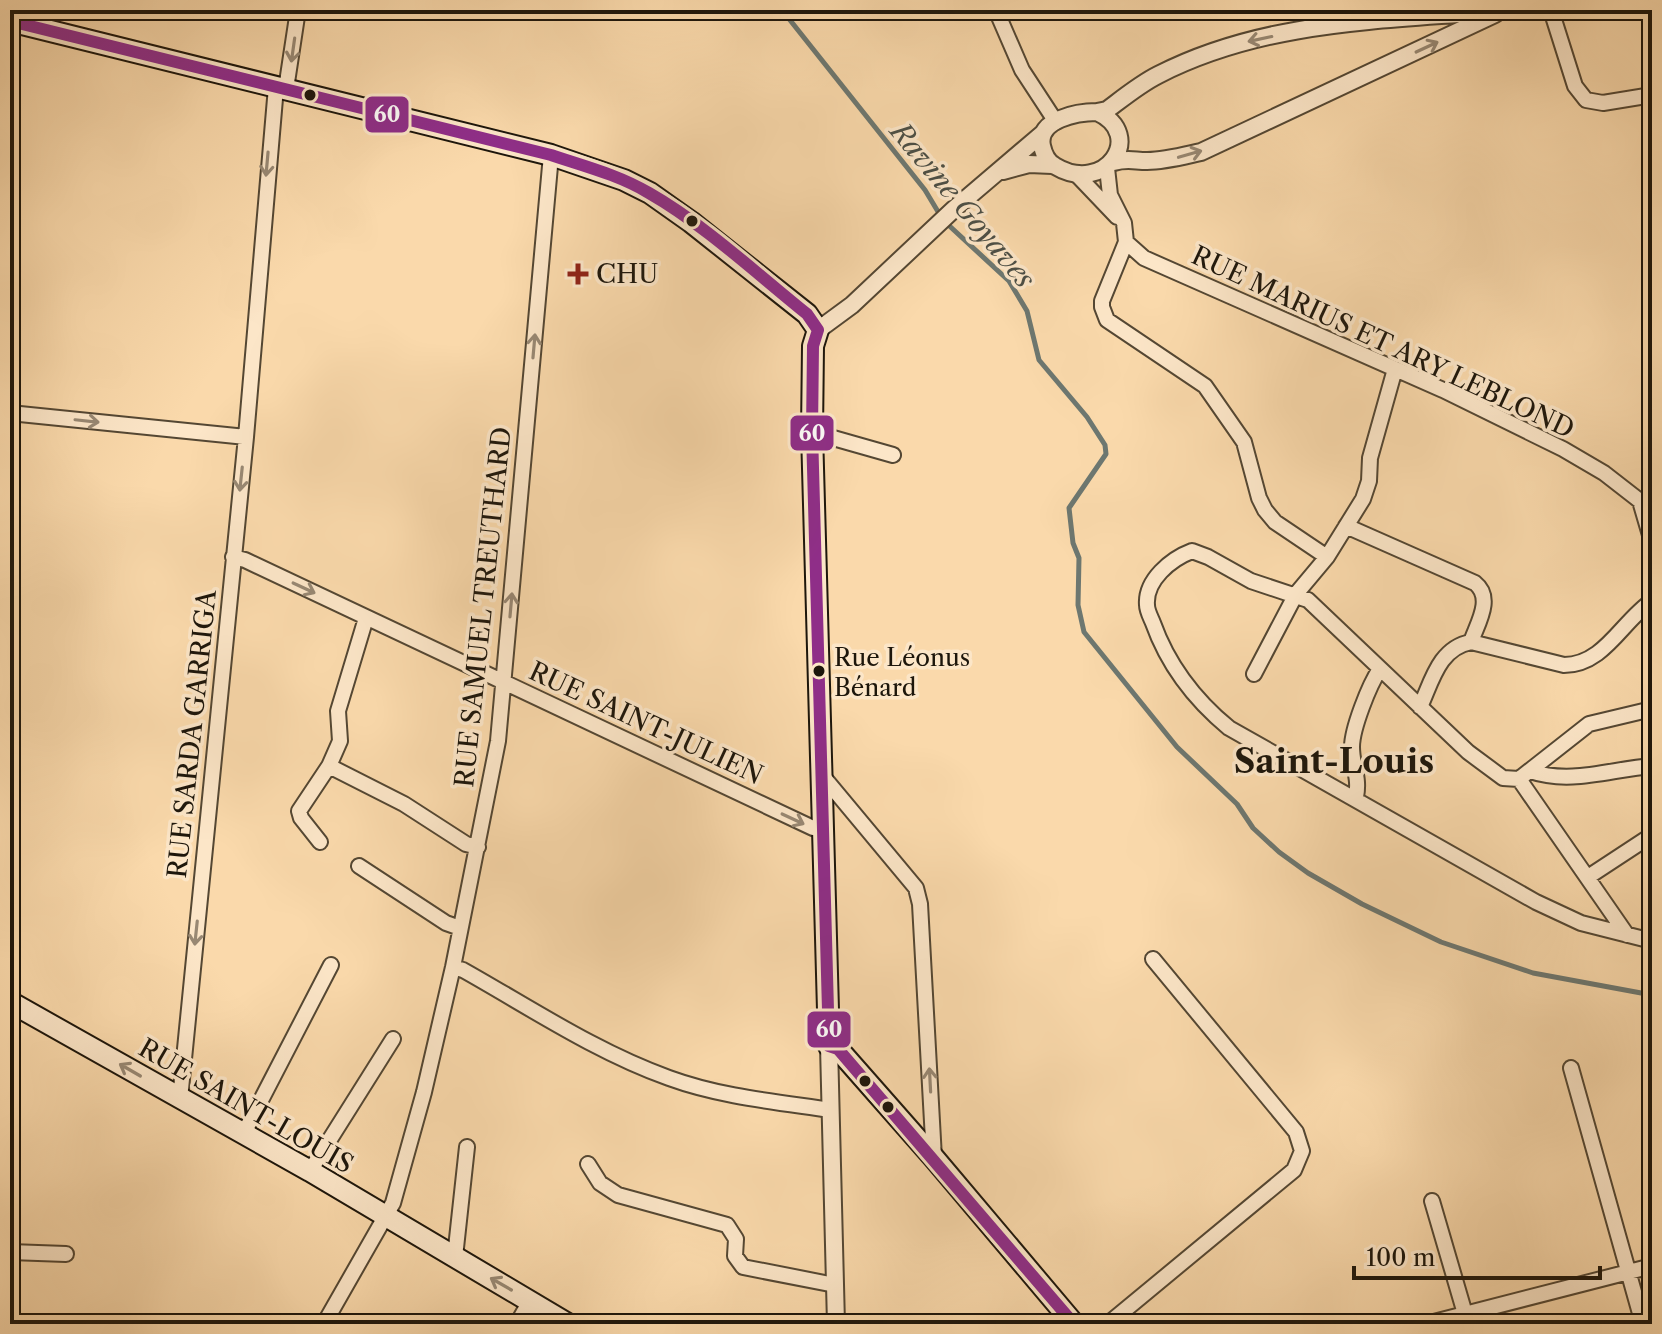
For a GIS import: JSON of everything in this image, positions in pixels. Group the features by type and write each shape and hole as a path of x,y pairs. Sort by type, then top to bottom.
{"main road":[{"path":"10,21 551,155 624,180 650,193 797,304 818,330 813,346 812,432 829,1046 838,1049 1074,1324"},
{"name":"RUE SAINT-LOUIS","path":"10,1002 310,1171 568,1324"}],"street":[{"name":"RUE SARDA GARRIGA","path":"180,1099 281,88 298,10"},
{"path":"997,10 1022,70 1056,122"},
{"path":"818,330 852,305 954,209 1056,122 1077,113 1107,110 1156,76 1225,46 1336,23 1413,13 1505,10"},
{"path":"1076,174 1095,174 1124,158 1147,161 1201,152 1505,10"},
{"path":"1551,10 1575,86 1586,100 1603,103 1652,95"},
{"path":"1097,112 1110,120 1118,134 1119,144 1110,165 1110,195 1124,223 1126,242 1102,301 1107,320 1205,386 1244,442 1265,510 1275,522 1327,557"},
{"path":"1042,134 1043,150 1052,165"},
{"name":"RUE SAMUEL TREUTHARD","path":"324,1324 393,1203 424,1092 478,847 498,741 551,155"},
{"path":"997,172 1029,164 1052,165 1076,174 1089,185 1102,204 1124,223"},
{"name":"RUE MARIUS ET ARY LEBLOND","path":"1126,242 1144,258 1165,269 1395,369 1563,449 1646,501 1652,542"},
{"path":"1254,674 1296,594 1327,557 1367,490 1370,458 1395,369"},
{"path":"10,413 246,437"},
{"path":"812,432 893,455"},
{"path":"1346,526 1468,579 1481,588 1485,604 1471,642"},
{"path":"1652,766 1569,778 1525,775 1503,778 1420,707 1308,600 1251,581 1192,551 1179,556 1150,587 1146,606 1165,653 1207,710 1229,728 1356,797 1536,902 1581,923 1652,941"},
{"name":"RUE SAINT-JULIEN","path":"233,557 813,828 822,828"},
{"path":"1420,707 1446,653 1461,644 1471,642 1564,665 1578,665 1592,658 1652,601"},
{"path":"320,842 299,811 329,766 340,741 338,711 366,618"},
{"path":"1356,797 1358,778 1352,752 1353,736 1380,669"},
{"path":"1525,775 1589,724 1652,709"},
{"path":"329,766 404,804 466,844 478,847"},
{"path":"821,774 907,873 916,888 920,904 934,1158"},
{"path":"1525,775 1627,935"},
{"path":"1588,877 1652,835"},
{"path":"359,866 446,923 460,928"},
{"path":"1108,1324 1294,1170 1302,1151 1296,1132 1153,959"},
{"path":"244,1133 331,965"},
{"path":"453,967 635,1065 715,1091 831,1110"},
{"path":"310,1171 393,1039"},
{"path":"829,1046 836,1324"},
{"path":"1571,1068 1643,1324"},
{"path":"455,1257 467,1147"},
{"path":"588,1164 600,1183 618,1195 727,1225 736,1239 736,1259 743,1267 835,1285"},
{"path":"1432,1201 1466,1319"},
{"path":"10,1252 66,1254"},
{"path":"1426,1324 1466,1319 1652,1266"},
{"path":"517,1324 530,1301"}],"waterway":[{"name":"Ravine Goyaves","path":"782,10 925,190 943,220 1009,281 1027,311 1039,360 1087,417 1105,445 1106,454 1069,508 1073,543 1079,558 1078,605 1084,632 1177,747 1237,804 1253,828 1279,852 1362,904 1441,942 1533,973 1652,995"}],"transit line":[{"name":"60","path":"10,21 551,155 601,171 638,187 670,206 730,250 807,314 818,330 813,346 812,432 829,1046 838,1049 1074,1324"}],"place":[{"name":"CHU","path":"578,274"},
{"name":"Rue Léonus Bénard","path":"819,671"}],"district":[{"name":"Saint-Louis","path":"1334,761"}]}
